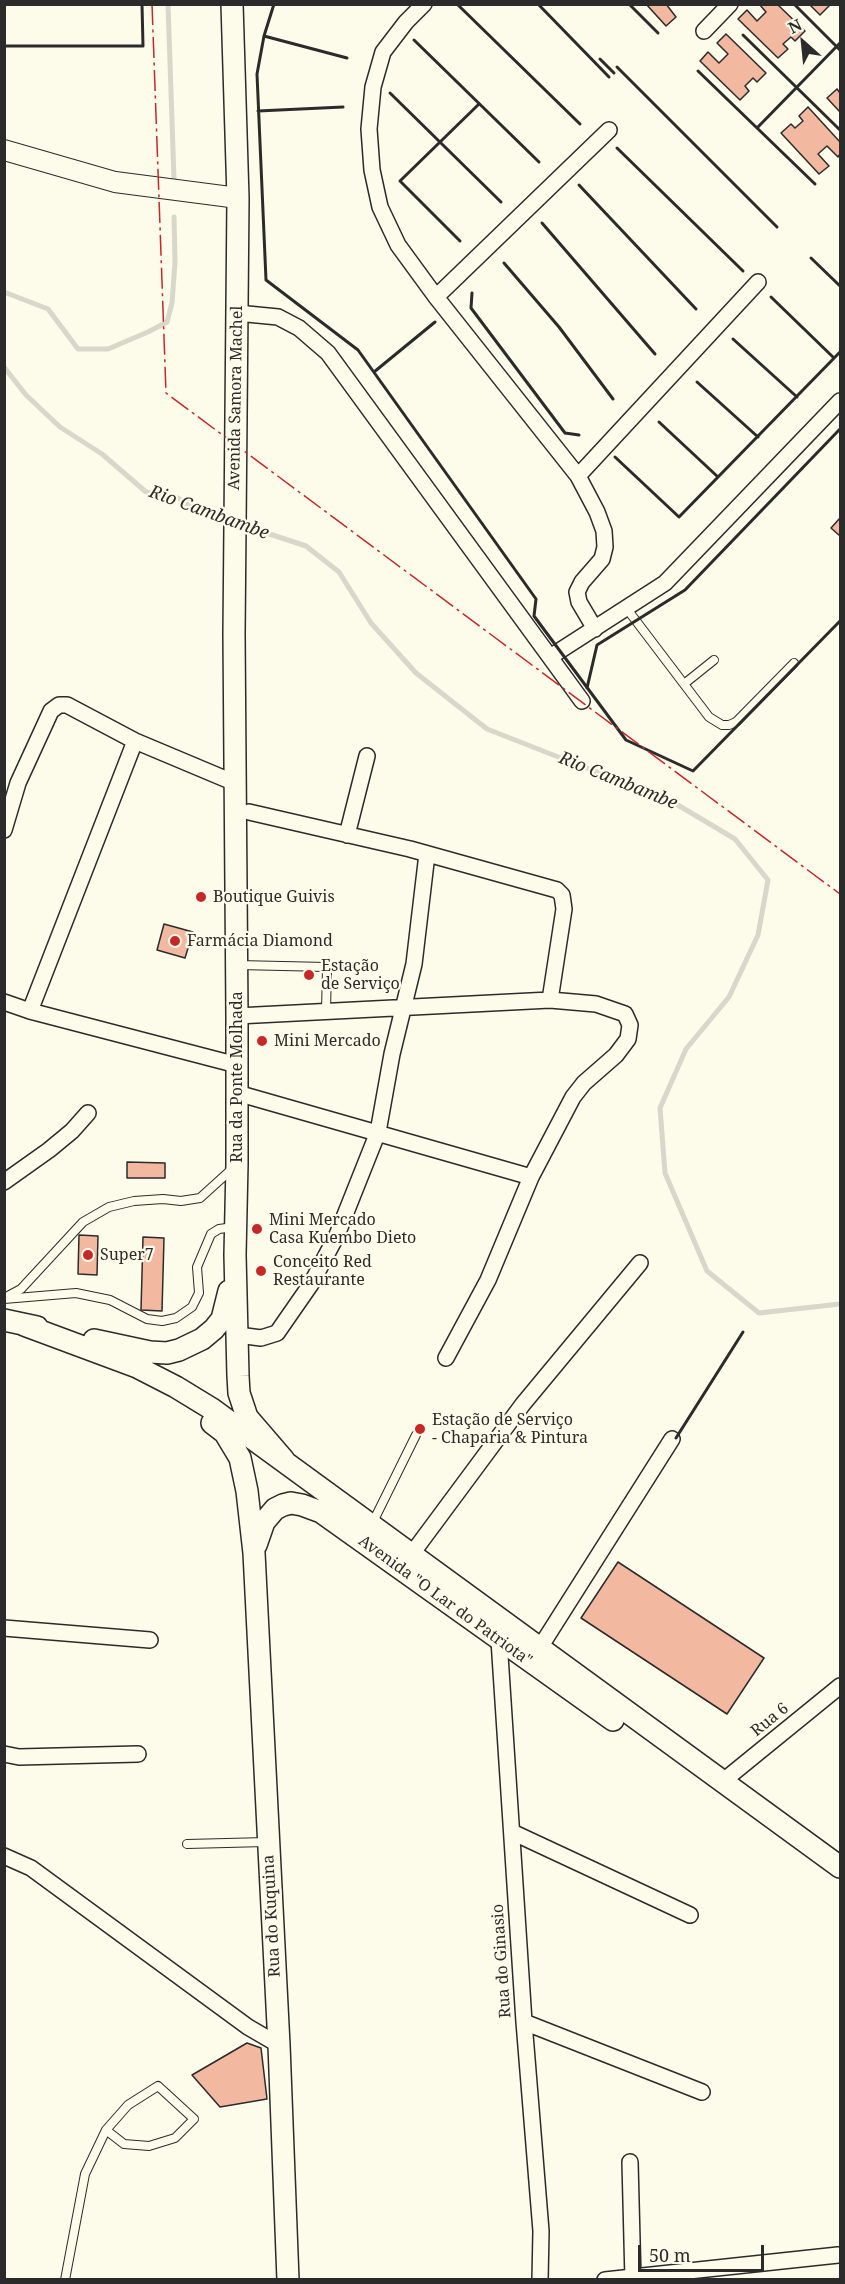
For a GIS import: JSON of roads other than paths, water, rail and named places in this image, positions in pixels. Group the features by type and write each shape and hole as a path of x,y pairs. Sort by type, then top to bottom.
{"main road":[{"name":"Avenida Samora Machel","path":"232,4 238,198 234,634 236,900"},
{"name":"Rua da Ponte Molhada","path":"234,1255 237,1164 236,900"},
{"path":"234,1255 239,1393 247,1417 284,1460"},
{"name":"Avenida \"O Lar do Patriota\"","path":"14,1322 150,1352 167,1353 179,1350 202,1339 222,1319 227,1304 234,1255"},
{"name":"Avenida \"O Lar do Patriota\"","path":"14,1322 137,1367 212,1409 840,1867"},
{"name":"Avenida \"O Lar do Patriota\"","path":"137,1367 225,1433 234,1445 244,1474 254,1552"},
{"name":"Avenida \"O Lar do Patriota\"","path":"254,1552 264,1522 275,1509 291,1503 312,1507 321,1512 840,1883"},
{"name":"Rua do Kuquina","path":"254,1552 279,2045 288,2280"}],"street":[{"path":"424,4 406,22 383,52 373,87 369,129 372,170 380,207 398,245 436,297 578,476 597,512 604,531 605,548 602,559 582,582 577,592 579,602 595,629"},
{"path":"704,31 730,4"},
{"path":"436,297 609,130"},
{"path":"4,150 80,173 153,189 194,191 238,198"},
{"path":"578,476 758,282"},
{"path":"237,313 278,317 299,328 328,352 582,701"},
{"path":"550,657 665,584 840,401"},
{"path":"4,830 18,783 51,711 59,705 67,705 135,741 235,783"},
{"path":"30,1011 135,741"},
{"path":"347,835 367,756"},
{"path":"4,776 18,783"},
{"path":"249,813 427,854 557,890 562,895 564,909 550,1000"},
{"path":"238,1335 261,1338 277,1333 311,1284 337,1235 378,1132 392,1054 414,964 427,854"},
{"path":"237,1016 550,1000 612,1008 625,1014 630,1024 628,1039 573,1097 531,1177 488,1280 446,1358"},
{"path":"4,1002 30,1011 237,1065"},
{"path":"237,1093 531,1177"},
{"path":"4,1182 49,1150 72,1131 88,1113"},
{"path":"411,1555 523,1404 640,1263"},
{"path":"539,1649 672,1438"},
{"path":"4,1628 150,1640"},
{"name":"Rua do Ginasio","path":"499,1640 524,2022 541,2231 540,2280"},
{"name":"Rua 6","path":"722,1782 840,1686"},
{"path":"4,1754 19,1757 138,1754"},
{"path":"512,1832 690,1915"},
{"path":"4,1856 31,1868 248,2027 279,2045"},
{"path":"524,2022 702,2092"},
{"path":"630,2162 633,2278"},
{"path":"605,2280 838,2255"}],"lane":[{"path":"627,609 715,723 729,725 736,722 794,663"},
{"path":"684,684 714,660"},
{"path":"237,965 327,967 326,1011"},
{"path":"4,1298 21,1289 83,1222 109,1207 134,1201 163,1199 181,1201 200,1198 237,1164"},
{"path":"4,1298 76,1293 110,1300 147,1319 162,1321 176,1318 192,1307 199,1293 198,1267 204,1245 211,1234 219,1229 236,1227"},
{"path":"371,1526 416,1435"},
{"path":"187,1844 268,1842"},
{"path":"65,2280 85,2174 106,2130 128,2105 158,2086 194,2119 175,2138 149,2146 124,2144 106,2130"}],"waterway":[{"path":"168,4 174,179"},
{"path":"4,292 48,309 78,349 108,349 148,332 167,322 172,303 175,262 174,217"},
{"name":"Rio Cambambe","path":"4,367 26,395 60,427 102,454 146,492 178,498 205,515 230,522"},
{"name":"Rio Cambambe","path":"239,524 306,546 339,572 371,623 416,673 487,729 661,795 735,839 768,880 758,935 729,997 686,1049 660,1108 665,1173 707,1271 759,1313 840,1304"}],"place":[{"name":"Boutique Guivis","path":"201,897"},
{"name":"Farmácia Diamond","path":"175,941"},
{"name":"Estação de Serviço","path":"309,975"},
{"name":"Mini Mercado","path":"262,1041"},
{"name":"Mini Mercado Casa Kuembo Dieto","path":"257,1229"},
{"name":"Super7","path":"88,1255"},
{"name":"Conceito Red Restaurante","path":"261,1271"},
{"name":"Estação de Serviço - Chaparia & Pintura","path":"420,1429"}]}
